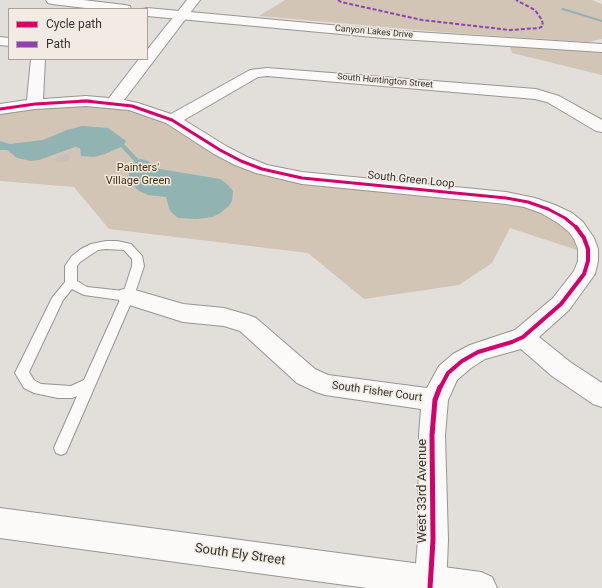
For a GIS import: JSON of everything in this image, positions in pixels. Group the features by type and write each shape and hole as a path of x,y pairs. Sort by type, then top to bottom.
{"street":[{"path":"52,0 117,8"},
{"path":"148,58 194,0"},
{"name":"Canyon Lakes Drive","path":"148,12 384,34 602,48"},
{"path":"35,104 38,60"},
{"path":"113,103 146,60"},
{"name":"South Huntington Street","path":"172,120 255,74 267,72 536,94 553,99 602,127"},
{"name":"South Green Loop","path":"0,109 35,104 86,101 113,103 146,110 172,120 220,150 241,161 262,169 302,178 506,198 528,202 548,209 565,218 576,227 593,235 588,250 588,261 584,274 561,304 523,337 512,342 478,352 462,361 448,373 435,400"},
{"name":"South Fisher Court","path":"128,296 183,313 224,317 248,324 306,376 325,385 435,400"},
{"path":"523,337 562,369 602,396"},
{"name":"West 33rd Avenue","path":"432,586 432,435 435,400"},
{"name":"South Ely Street","path":"0,523 432,586 481,588"}],"lane":[{"path":"61,448 128,296 138,266 138,259 134,252 117,245 95,247 76,258 71,266 70,283 58,298 22,373 29,384 39,390 72,392 89,384"},
{"path":"70,283 84,291 128,296"}],"green space":[{"path":"285,0 592,0 602,4 602,39 587,42 442,32 259,16"},
{"path":"510,46 602,53 602,75 512,53"},
{"name":"Painters' Village Green","path":"85,105 131,111 147,116 166,124 224,161 250,172 277,179 304,184 522,207 556,220 567,230 574,240 577,250 510,228 492,263 459,285 364,299 308,253 109,229 74,187 0,181 0,114 63,106"}],"water":[{"path":"82,126 108,128 126,141 123,146 94,157 81,156 80,148 75,147 39,160 31,161 17,158 7,150 0,150 0,141 10,144 43,140 67,130"},
{"path":"140,159 146,160 160,169 220,179 233,191 232,201 229,206 219,214 212,217 198,219 178,218 170,211 166,197 148,195 139,191 129,179 129,170 133,162"}],"building":[{"path":"64,154 69,155 70,158 67,161 57,162 55,159"}],"waterway":[{"path":"563,9 602,21"},
{"path":"123,146 136,160"}],"marked path":[{"path":"338,0 341,2 422,20 510,30 539,28 543,26 542,20 535,10 516,0"}],"cycle path":[{"path":"0,109 35,104 86,101 132,106 172,120 220,150 241,161 262,169 302,178 506,198 528,202 548,209 565,218 576,227 584,238 588,249 588,261 584,274 561,304 523,337 512,342 478,352 462,361 448,373 439,389 435,400 432,435 433,540 430,588"}]}
